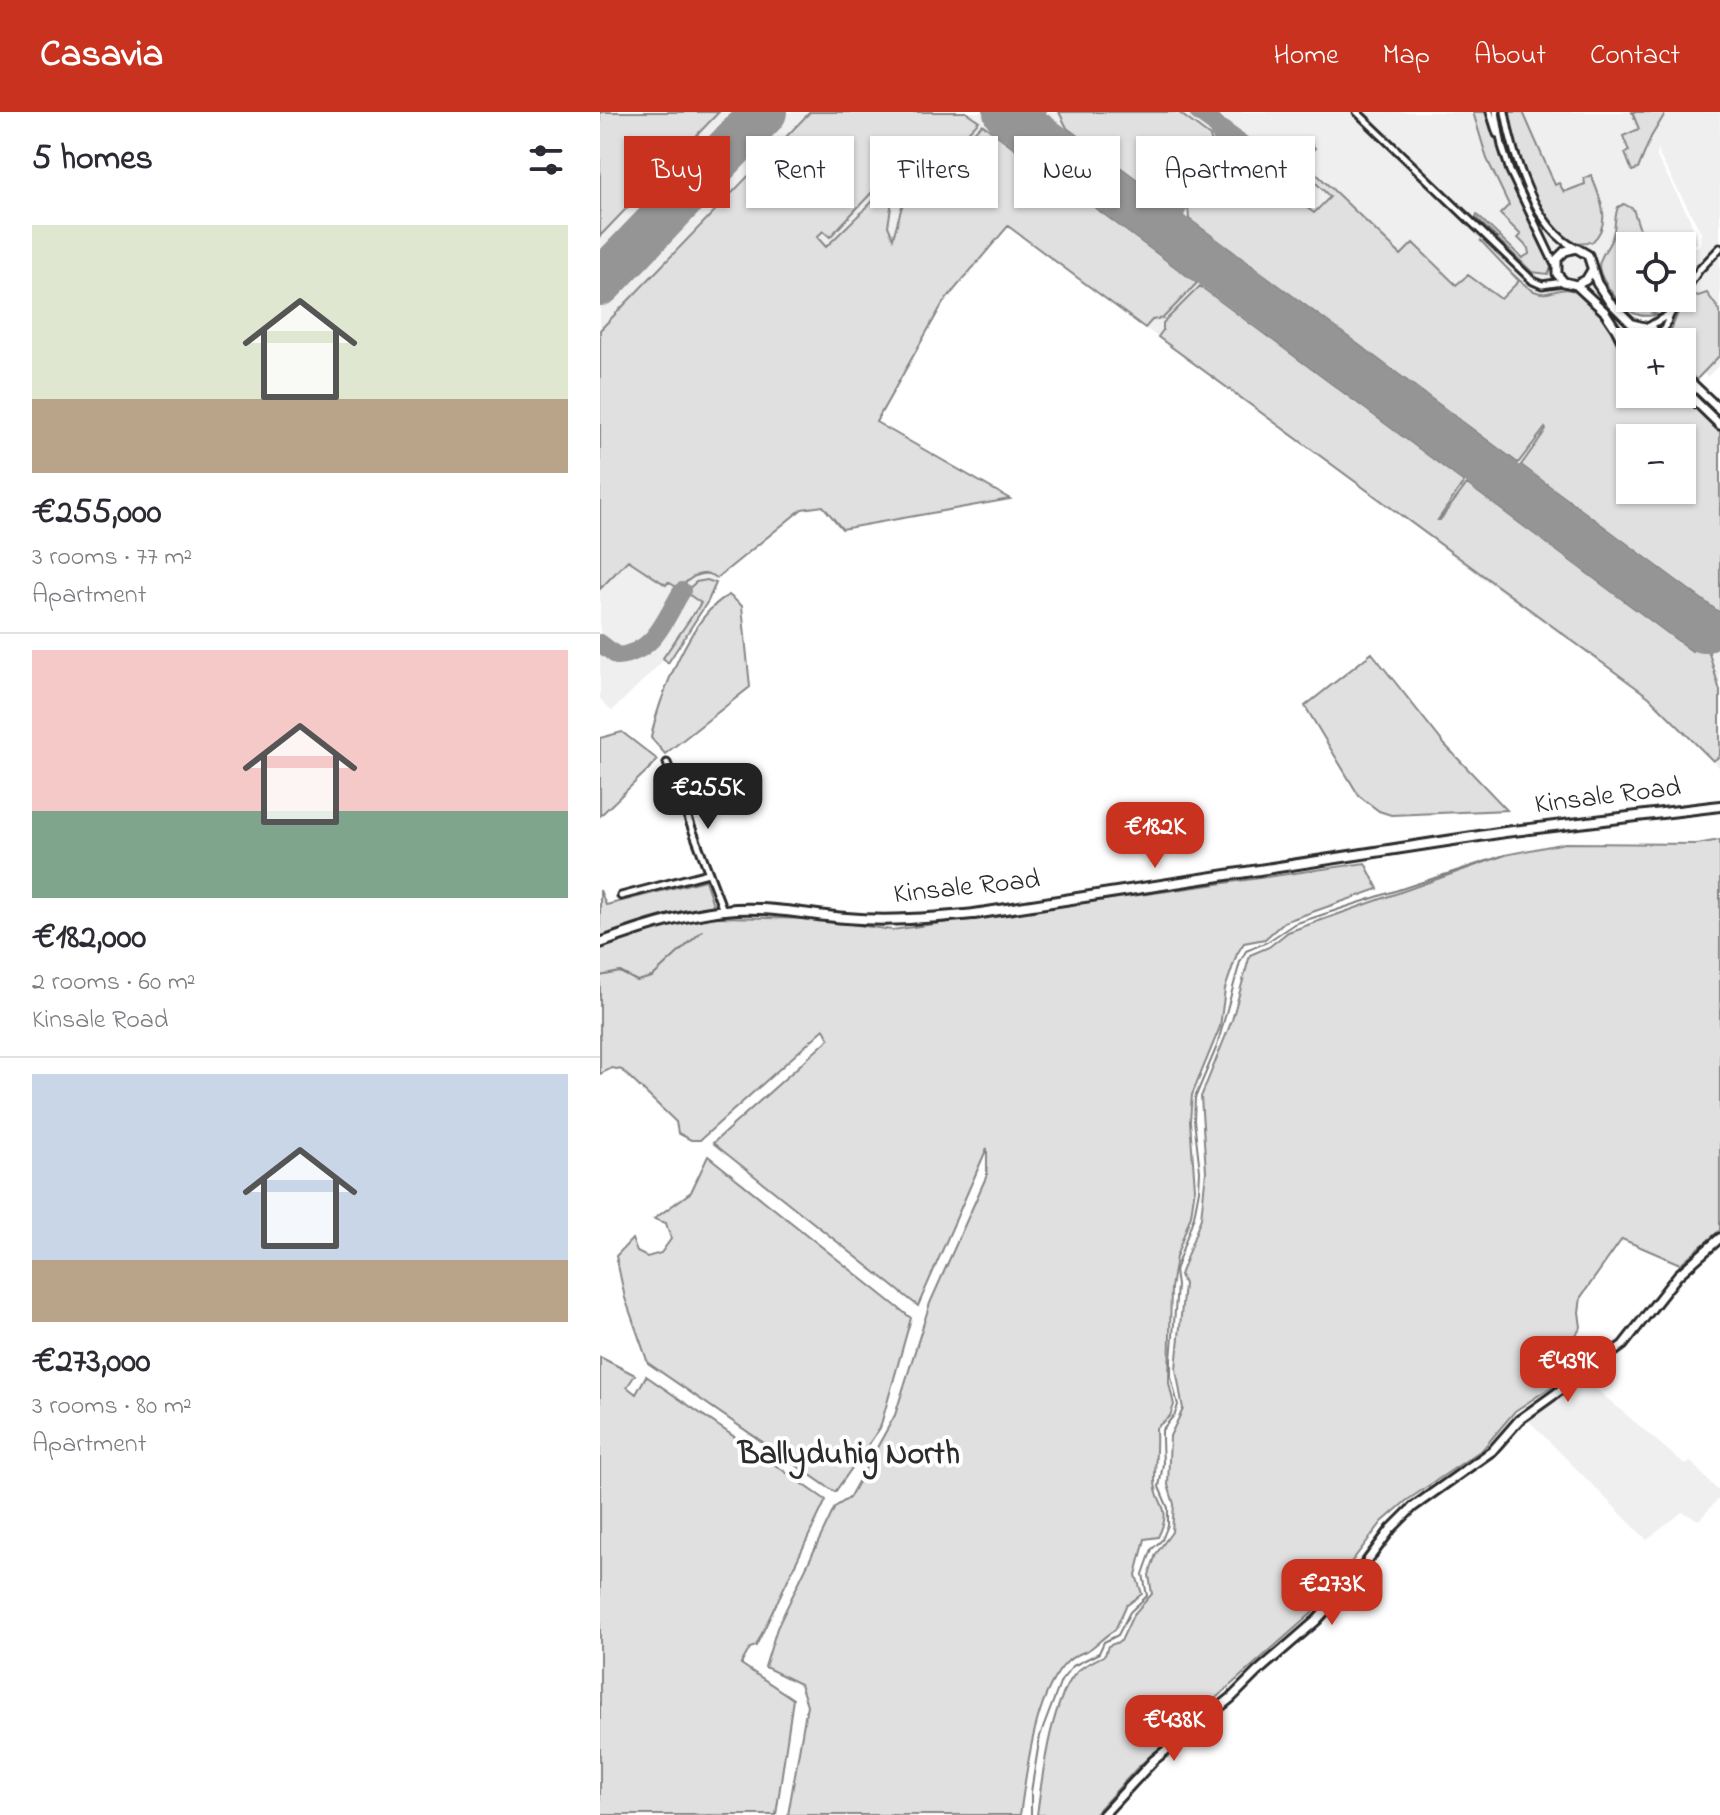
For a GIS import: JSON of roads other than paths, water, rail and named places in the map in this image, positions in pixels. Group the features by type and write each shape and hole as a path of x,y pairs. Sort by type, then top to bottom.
{"main road":[{"name":"Kinsale Road","path":"600,943 646,928 723,910 864,919 938,918 1505,832 1720,806"}],"street":[{"path":"1357,112 1533,281 1542,285 1564,282 1576,285 1604,311 1616,330"},
{"path":"1493,112 1502,146 1524,203 1564,282"},
{"path":"1505,112 1520,166 1540,211 1555,234 1588,255 1592,270 1609,301 1629,322 1644,327"},
{"path":"1553,283 1560,254 1576,248"},
{"path":"1696,274 1720,248"},
{"path":"1576,285 1586,280 1592,270"},
{"path":"1640,328 1670,312"},
{"path":"1665,328 1668,315"},
{"path":"1696,387 1720,410"},
{"path":"1696,402 1720,425"},
{"path":"667,763 723,910"},
{"path":"621,896 708,873"},
{"path":"1103,1815 1161,1754 1231,1698 1334,1602 1391,1529 1413,1507 1492,1451 1519,1420 1623,1345 1678,1275 1720,1238"}],"waterway":[{"path":"1031,1815 1031,1792 1040,1736 1061,1681 1073,1666 1099,1653 1104,1642 1118,1635 1130,1612 1147,1596 1143,1574 1152,1549 1162,1540 1168,1525 1168,1508 1159,1487 1163,1464 1162,1430 1178,1405 1171,1377 1177,1286 1175,1271 1194,1216 1199,1190 1195,1098 1217,1046 1240,962 1246,951 1267,942 1294,924 1505,855"},
{"path":"600,976 620,972 637,981 652,977 702,931"}],"district":[{"name":"Ballyduhig North","path":"849,1455"}]}
